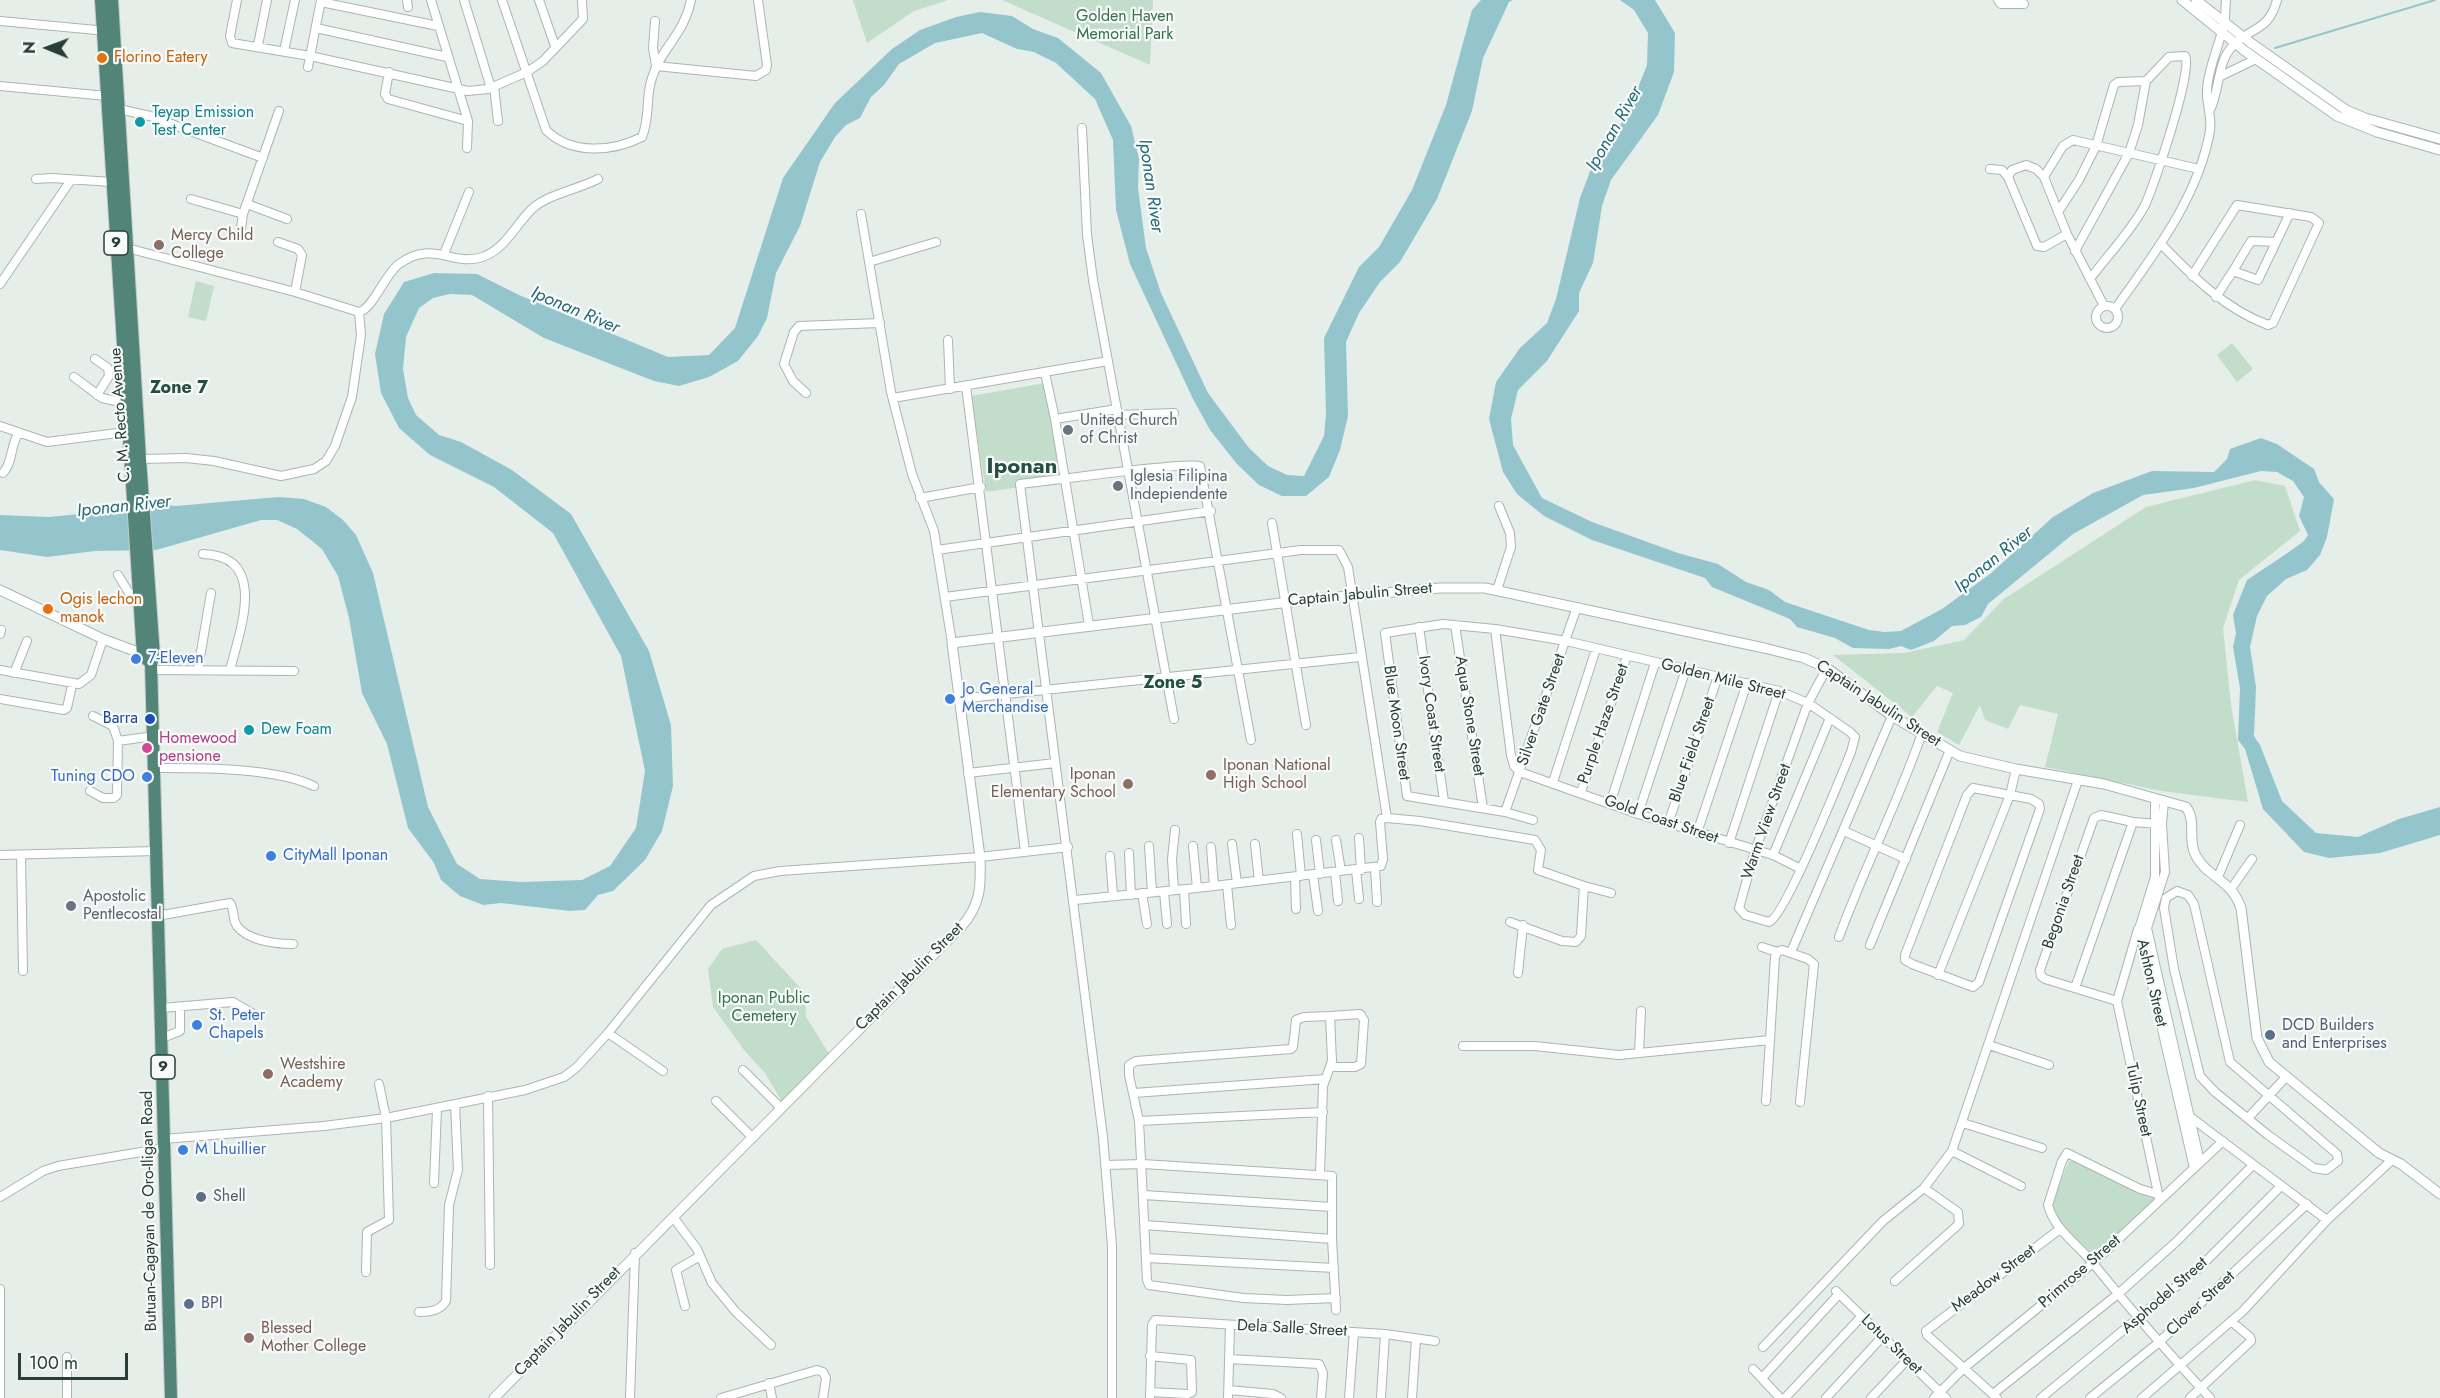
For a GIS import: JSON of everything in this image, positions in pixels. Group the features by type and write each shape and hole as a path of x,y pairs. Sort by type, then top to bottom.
{"highway":[{"name":"C. M. Recto Avenue","path":"101,0 108,31 119,109 127,248 132,431 148,581 150,661"},
{"name":"C. M. Recto Avenue","path":"112,0 108,31 107,96 125,404 140,459 136,485 136,562 150,661"},
{"name":"Butuan-Cagayan de Oro-Iligan Road","path":"150,661 154,736 171,1398"}],"street":[{"path":"237,0 231,40 235,44 258,45 389,72 460,90 492,87 527,72 543,61 583,19 582,0"},
{"path":"258,45 267,0"},
{"path":"284,51 295,0"},
{"path":"430,0 468,121 467,148"},
{"path":"464,0 492,87 498,121"},
{"path":"502,0 539,115 546,130 555,139 587,147 614,149 642,137 649,120 651,80 656,66 683,28 691,0"},
{"path":"539,0 555,46"},
{"path":"656,66 734,75 762,74 766,70 767,60 758,0"},
{"path":"1998,0 2001,3 2024,4"},
{"path":"2182,0 2239,41 2354,114 2440,139"},
{"path":"2196,0 2222,28"},
{"path":"2211,108 2207,91 2222,28 2226,0"},
{"path":"2104,306 2096,315 2098,324 2104,328 2110,328 2118,321 2115,309 2161,244 2188,196 2199,169 2210,129 2211,108 2226,55 2239,41 2270,19 2277,0"},
{"path":"308,67 321,1 438,26"},
{"path":"0,21 108,31"},
{"path":"655,21 653,48 656,66"},
{"path":"316,28 447,57"},
{"path":"2239,41 2256,59 2337,116 2377,132 2440,150"},
{"path":"2075,251 2129,153 2138,125 2146,81 2169,57 2176,55 2187,59 2180,102 2144,206 2090,279"},
{"path":"2222,72 2256,59"},
{"path":"2212,66 2222,72"},
{"path":"389,72 385,94 388,99 468,121"},
{"path":"2058,212 2079,180 2096,146 2114,85 2118,82 2146,81"},
{"path":"0,86 107,96"},
{"path":"119,109 150,117 263,158"},
{"path":"240,235 243,214 279,111"},
{"path":"1082,128 1087,235 1174,719"},
{"path":"2044,177 2068,141 2199,169"},
{"path":"2008,177 2012,170 2025,165 2036,169 2044,177 2067,234 2104,306 2115,309"},
{"path":"1990,169 2002,170 2008,177 2037,246 2044,247 2067,234"},
{"path":"36,179 112,182"},
{"path":"127,248 295,292 359,312 367,308 385,279 399,264 425,253 473,259 487,255 499,247 534,206 598,179"},
{"path":"0,284 71,180"},
{"path":"444,254 469,192"},
{"path":"191,199 243,214"},
{"path":"247,204 287,219"},
{"path":"2161,244 2192,276 2216,297 2265,324 2273,322 2320,227 2314,218 2235,206 2192,276"},
{"path":"2233,271 2258,280 2290,213"},
{"path":"861,214 893,398 920,498 932,521 952,643"},
{"path":"2216,297 2249,242 2256,240 2276,242"},
{"path":"278,242 298,249 302,255 295,292"},
{"path":"869,262 936,242"},
{"path":"140,459 186,458 214,461 281,476 314,469 326,461 335,446 351,397 361,335 359,312"},
{"path":"806,393 793,381 784,364 794,332 799,326 880,323"},
{"path":"948,340 950,389"},
{"path":"95,358 108,368 109,376 98,395"},
{"path":"893,398 1045,374 1108,361"},
{"path":"1045,374 1055,419 1089,625"},
{"path":"74,377 98,395 125,404"},
{"path":"966,386 981,487 1026,851"},
{"path":"1055,419 1117,412 1174,413"},
{"path":"0,426 37,440 57,442 132,431"},
{"path":"3,473 9,465 11,448 18,434"},
{"path":"1112,1398 1112,1246 1105,1165 1075,900 1044,689 1020,484 1197,464 1203,473 1211,511 1251,740"},
{"path":"920,498 981,487"},
{"path":"1497,590 1511,547 1509,532 1499,506"},
{"path":"937,550 1139,519 1211,511"},
{"path":"1272,523 1306,725"},
{"path":"945,597 1278,553 1316,549 1341,551 1348,567 1360,657 1387,818"},
{"path":"203,554 218,555 239,570 244,578 243,619 230,670"},
{"path":"118,575 129,593 139,595"},
{"name":"Captain Jabulin Street","path":"494,1398 968,919 981,890 980,857 952,643 1285,602 1440,588 1497,590 1764,648 1809,660 1827,668 1892,716 1960,756 2016,770 2078,780 2186,807 2190,812 2193,849 2197,858 2231,889 2241,908 2257,1038 2269,1062 2379,1153 2416,1174 2440,1194"},
{"path":"0,590 150,661 198,669 294,671"},
{"path":"198,669 211,593"},
{"name":"Silver Gate Street","path":"1505,812 1576,607"},
{"name":"Golden Mile Street","path":"1385,644 1384,635 1387,632 1419,627 1455,625 1495,629 1566,640 1779,691 1808,703 1855,737 1851,752 1801,869"},
{"name":"Aqua Stone Street","path":"1455,625 1483,808"},
{"name":"Ivory Coast Street","path":"1419,627 1444,801"},
{"path":"1495,629 1511,755 1514,766 1520,772"},
{"path":"0,670 72,684 84,683 91,675 103,639"},
{"path":"14,673 27,641"},
{"name":"Blue Moon Street","path":"1385,644 1405,794 1444,801"},
{"path":"1553,782 1596,649"},
{"name":"Purple Haze Street","path":"1581,792 1627,656"},
{"path":"958,699 1360,657"},
{"path":"1610,804 1655,663"},
{"name":"Warm View Street","path":"1801,869 1777,916 1769,922 1749,917 1739,911 1755,851 1808,703 1827,668"},
{"path":"1638,814 1686,669"},
{"name":"Blue Field Street","path":"1668,824 1718,676"},
{"path":"1697,833 1747,683"},
{"path":"0,699 64,710 67,708 72,684"},
{"path":"1729,843 1779,691"},
{"path":"90,791 103,798 114,798 117,795 118,741 113,726 93,716"},
{"path":"1791,952 1892,716"},
{"path":"1773,855 1830,718"},
{"path":"1839,937 1901,793 1922,733"},
{"path":"118,741 154,736"},
{"path":"1870,945 1950,750"},
{"path":"968,773 1055,763"},
{"path":"154,768 269,775 299,780 314,786"},
{"path":"1938,975 2010,795 2016,770"},
{"name":"Gold Coast Street","path":"1520,772 1668,824 1773,855 1801,869"},
{"path":"1763,1347 1883,1221 1924,1188 1952,1151 2078,780"},
{"path":"1973,788 1978,788 2036,801 2039,804 2040,814 1979,982 1976,986 1968,987 1938,975 1908,962 1905,955 1967,795 1973,788"},
{"name":"Ashton Street","path":"2160,800 2155,877 2143,928 2181,1112 2197,1165"},
{"path":"1444,801 1505,812 1533,820"},
{"name":"Begonia Street","path":"2118,1001 2045,979 2040,973 2091,824 2101,814 2133,822 2158,824"},
{"path":"1075,900 1375,868 1381,866 1383,859 1381,820 1387,818 1420,821 1535,840 1541,850 1538,870 1611,893"},
{"path":"2074,988 2133,822"},
{"path":"2218,877 2240,825"},
{"path":"1174,890 1172,859 1175,830"},
{"path":"1844,831 1906,859"},
{"path":"1296,909 1297,834"},
{"path":"1359,838 1359,899"},
{"path":"1316,840 1318,911"},
{"path":"1336,840 1338,901"},
{"path":"1232,844 1237,883"},
{"path":"1256,844 1259,881"},
{"path":"1149,846 1152,892"},
{"path":"1193,846 1197,888"},
{"path":"0,1197 43,1171 58,1166 165,1144 386,1118 547,1084 564,1077 577,1067 608,1033 711,905 754,876 780,871 980,857 1068,847"},
{"path":"1211,847 1214,886"},
{"path":"0,855 156,851"},
{"path":"1129,853 1131,895"},
{"path":"21,855 23,971"},
{"path":"1110,856 1113,895"},
{"path":"2231,889 2252,859"},
{"path":"1375,868 1377,902"},
{"path":"1227,885 1231,925"},
{"path":"1510,922 1562,941 1576,942 1581,936 1584,886"},
{"path":"1184,890 1186,924"},
{"path":"1164,892 1167,924"},
{"path":"2183,892 2194,904 2230,1062 2337,1154 2338,1161 2326,1170 2314,1168 2248,1118 2206,1084 2197,1068 2167,933 2164,904 2170,893 2183,892"},
{"path":"1142,893 1147,924"},
{"path":"157,916 230,903 236,926 241,930 268,942 293,944"},
{"path":"1518,973 1523,925"},
{"path":"2118,1001 2143,928"},
{"name":"Ashton Street","path":"2143,928 2192,1117 2197,1165"},
{"path":"1762,947 1777,952 1791,952 1815,964 1800,1102"},
{"path":"1766,1101 1777,952"},
{"name":"Tulip Street","path":"2118,1001 2158,1197"},
{"path":"160,1008 233,1002 257,1016"},
{"path":"162,1038 180,1031 180,1007"},
{"path":"1639,1053 1641,1011"},
{"path":"1332,1067 1355,1067 1362,1064 1364,1020 1360,1014 1298,1018 1294,1024 1293,1047 1286,1051 1136,1061 1129,1065 1129,1071 1139,1121 1143,1164 1147,1280 1155,1288 1287,1300 1336,1298"},
{"path":"1320,1174 1325,1079 1332,1067 1330,1016"},
{"path":"608,1033 663,1071"},
{"path":"1463,1046 1535,1046 1619,1054 1770,1040"},
{"path":"1989,1045 2049,1065"},
{"path":"743,1070 780,1107"},
{"path":"2248,1118 2286,1077"},
{"path":"1134,1093 1325,1079"},
{"path":"366,1272 367,1232 389,1220 386,1118 379,1084"},
{"path":"488,1096 490,1265"},
{"path":"716,1101 753,1138"},
{"path":"419,1312 431,1312 443,1306 446,1301 448,1217 458,1170 455,1104"},
{"path":"434,1183 437,1109"},
{"path":"1139,1121 1323,1112"},
{"path":"2181,1112 2192,1117 2252,1166 2327,1220"},
{"path":"1963,1123 2042,1148"},
{"name":"Primrose Street","path":"1940,1396 1964,1368 2093,1263 2158,1197 2223,1141"},
{"path":"1952,1151 2021,1186"},
{"path":"2158,1197 2067,1154 2062,1161 2048,1205 2060,1229 2093,1263 2158,1343 2210,1398"},
{"path":"2142,1398 2231,1322 2327,1220 2392,1160"},
{"path":"1105,1165 1143,1164 1329,1174 1334,1178 1332,1239 1336,1310"},
{"path":"1964,1368 1995,1396 2118,1294 2176,1242 2252,1166"},
{"name":"Asphodel Street","path":"2041,1398 2140,1319 2201,1266 2281,1186"},
{"path":"1895,1281 1959,1224 1958,1212 1924,1188"},
{"path":"1144,1195 1332,1207"},
{"name":"Clover Street","path":"2090,1398 2158,1343 2307,1204"},
{"path":"673,1217 700,1256 712,1283 736,1312 771,1345"},
{"path":"1145,1225 1332,1239"},
{"name":"Meadow Street","path":"1964,1368 1927,1335 1928,1329 2060,1229"},
{"path":"630,1398 635,1253"},
{"path":"685,1306 676,1270 700,1256"},
{"path":"1147,1257 1334,1268"},
{"path":"0,1289 0,1398"},
{"name":"Lotus Street","path":"1762,1378 1838,1293 1940,1396"},
{"path":"1753,1369 1783,1398 1861,1317"},
{"name":"Dela Salle Street","path":"1150,1356 1152,1325 1155,1320 1385,1334 1435,1341"},
{"path":"2190,1398 2251,1341 2250,1337 2231,1322"},
{"path":"1230,1326 1229,1394 1273,1394 1281,1398"},
{"path":"1350,1398 1354,1332"},
{"path":"1381,1398 1385,1334"},
{"path":"1826,1398 1883,1336"},
{"path":"1412,1398 1416,1339"},
{"path":"1150,1356 1191,1360 1194,1385 1192,1392 1150,1395 1150,1356"},
{"path":"67,1357 67,1398"},
{"path":"1228,1359 1319,1364 1323,1373 1321,1398"},
{"path":"1871,1398 1906,1361"},
{"path":"721,1398 742,1395 769,1383 808,1371 823,1372 826,1378 823,1398"},
{"path":"769,1383 772,1398"}],"green space":[{"path":"853,0 948,0 914,11 867,43"},
{"name":"Golden Haven Memorial Park","path":"1002,0 1153,0 1150,65"},
{"path":"196,281 214,286 206,321 188,317"},
{"path":"2232,343 2253,369 2237,382 2217,355"},
{"path":"1045,383 1062,481 986,492 971,396"},
{"path":"2255,480 2285,486 2300,531 2239,580 2223,628 2231,705 2248,802 2161,791 2045,767 2058,714 2020,705 2008,729 1985,720 1980,705 1959,745 1937,732 1953,693 1937,686 1912,717 1833,655 1904,653 1964,640 2004,599 2146,507"},
{"name":"Iponan Public Cemetery","path":"756,940 805,993 806,1017 833,1060 785,1107 765,1073 744,1050 713,1007 708,969 722,949"},
{"path":"2069,1161 2074,1161 2154,1196 2156,1200 2092,1260 2056,1222 2050,1206"}],"water":[{"name":"Iponan River","path":"1481,0 1513,0 1509,2 1483,58 1472,111 1437,199 1400,262 1380,282 1359,313 1346,342 1348,416 1340,450 1329,477 1306,496 1282,496 1259,485 1237,464 1210,430 1193,399 1130,264 1116,210 1113,140 1095,99 1056,63 1034,52 1017,49 982,33 935,43 899,64 884,85 871,97 860,118 846,125 835,137 820,162 800,226 776,273 767,318 758,336 738,361 709,377 679,386 654,381 544,338 472,295 450,294 433,298 419,308 406,337 403,369 408,398 416,415 439,435 461,442 512,470 571,514 649,651 671,725 673,786 662,831 645,860 613,891 598,895 585,910 570,911 501,903 483,905 460,896 441,880 434,863 408,828 387,744 362,693 349,618 338,576 322,549 297,529 277,520 261,520 156,550 95,551 47,557 0,550 0,515 49,517 89,513 145,503 176,506 278,497 304,499 326,507 343,520 356,535 373,573 428,807 457,864 480,879 521,882 582,880 610,866 636,828 645,771 621,656 553,533 494,487 430,455 399,428 381,393 375,354 384,314 404,282 434,273 477,274 519,295 668,357 709,355 735,328 783,178 835,103 892,49 920,30 956,17 980,12 1012,16 1033,29 1058,38 1101,73 1131,126 1139,159 1138,188 1146,248 1161,293 1208,393 1249,448 1268,466 1287,475 1304,476 1324,436 1326,414 1324,338 1359,267 1379,247 1412,190 1446,105 1472,10"},
{"path":"1620,0 1655,0 1675,33 1674,72 1658,115 1611,180 1602,206 1593,263 1579,293 1579,311 1547,361 1518,390 1511,419 1513,445 1542,498 1592,522 1678,553 1718,564 1746,582 1769,590 1785,602 1869,630 1901,631 1942,609 1990,574 2053,517 2093,493 2152,471 2214,472 2227,459 2230,449 2261,438 2277,444 2314,469 2319,482 2334,499 2327,537 2320,555 2307,570 2286,579 2267,596 2257,616 2250,647 2256,687 2254,736 2260,745 2282,801 2316,833 2358,837 2399,819 2440,807 2440,835 2380,853 2329,858 2304,852 2263,809 2245,749 2238,740 2240,688 2233,647 2236,633 2233,615 2247,580 2304,541 2308,535 2299,516 2304,497 2293,481 2277,472 2261,471 2194,488 2143,495 2073,534 1988,604 1981,617 1965,625 1952,626 1934,641 1911,650 1901,646 1889,649 1853,648 1835,638 1797,627 1790,619 1712,587 1705,578 1592,540 1544,516 1517,494 1503,472 1489,419 1496,382 1520,348 1547,323 1556,299 1580,198 1591,169 1628,113 1647,65 1648,33 1634,10"}],"waterway":[{"path":"2275,48 2435,0"}],"place":[{"name":"Florino Eatery","path":"102,58"},
{"name":"Teyap Emission Test Center","path":"140,122"},
{"name":"Mercy Child College","path":"159,245"},
{"name":"United Church of Christ","path":"1068,430"},
{"name":"Iglesia Filipina Indepiendente","path":"1118,486"},
{"name":"Ogis lechon manok","path":"48,609"},
{"name":"7-Eleven","path":"136,659"},
{"name":"Jo General Merchandise","path":"950,699"},
{"name":"Barra","path":"150,719"},
{"name":"Dew Foam","path":"249,730"},
{"name":"Homewood pensione","path":"147,748"},
{"name":"Iponan National High School","path":"1211,775"},
{"name":"Tuning CDO","path":"147,777"},
{"name":"Iponan Elementary School","path":"1128,784"},
{"name":"CityMall Iponan","path":"271,856"},
{"name":"Apostolic Pentlecostal","path":"71,906"},
{"name":"St. Peter Chapels","path":"197,1025"},
{"name":"DCD Builders and Enterprises","path":"2270,1035"},
{"name":"Westshire Academy","path":"268,1074"},
{"name":"M Lhuillier","path":"183,1150"},
{"name":"Shell","path":"201,1197"},
{"name":"BPI","path":"189,1304"},
{"name":"Blessed Mother College","path":"249,1338"}],"district":[{"name":"Zone 7","path":"179,389"},
{"name":"Iponan","path":"1022,468"},
{"name":"Zone 5","path":"1173,684"}]}
